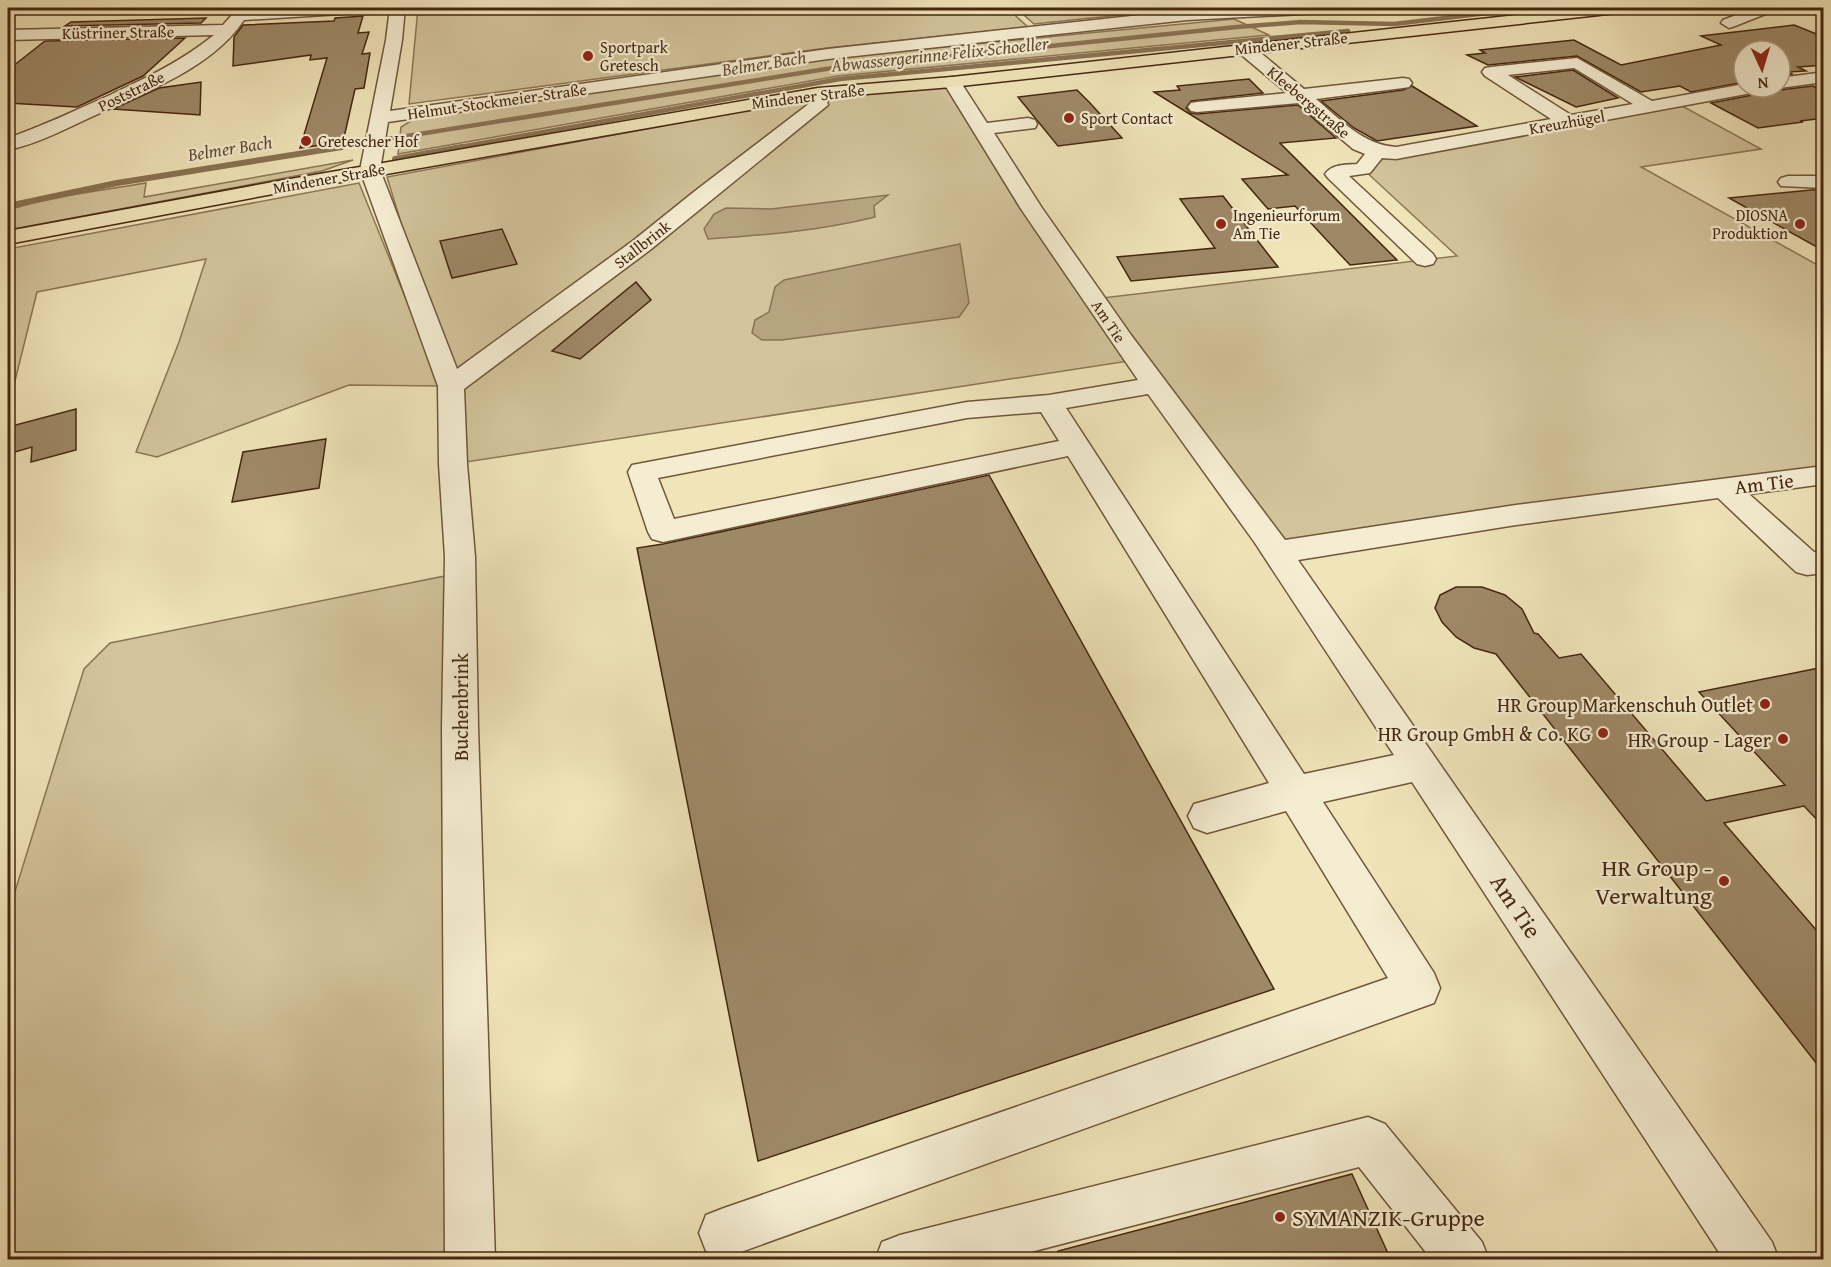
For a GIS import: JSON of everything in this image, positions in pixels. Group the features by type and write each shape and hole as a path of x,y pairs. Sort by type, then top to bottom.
{"main road":[{"name":"Mindener Straße","path":"8,238 374,143 1617,8"}],"street":[{"name":"Poststraße","path":"8,144 51,129 187,63 228,30 243,11 357,8"},
{"path":"374,143 394,40 397,8"},
{"name":"Helmut-Stockmeier-Straße","path":"374,143 828,54 1187,15 1321,8"},
{"path":"1729,23 1768,8"},
{"name":"Küstriner Straße","path":"8,35 228,30"},
{"name":"Kleebergstraße","path":"1245,48 1360,145 1377,152"},
{"path":"1568,122 1491,72 1577,63 1650,107"},
{"path":"1792,81 1824,77"},
{"name":"Am Tie","path":"952,82 1032,209 1154,385 1278,552 1754,1260"},
{"path":"1197,107 1403,83"},
{"name":"Kreuzhügel","path":"1377,152 1396,153 1732,92"},
{"name":"Stallbrink","path":"451,386 642,245 702,195 819,105 818,93"},
{"path":"982,129 1028,124"},
{"name":"Buchenbrink","path":"374,143 451,386 453,464 460,557 460,739 470,1260"},
{"path":"1377,152 1363,169 1340,171 1335,174 1425,260"},
{"path":"1788,182 1824,182"},
{"path":"1076,446 663,532 642,472 967,410 1049,404 1154,385"},
{"path":"724,1233 1419,988 1049,404"},
{"name":"Am Tie","path":"1278,552 1516,515 1824,475"},
{"path":"1724,488 1807,564 1824,562"},
{"path":"1207,816 1294,792 1421,765"},
{"path":"900,1260 1368,1141 1464,1260"}],"shaded area":[{"name":"Sportpark Gretesch","path":"418,8 1007,8 1028,27 827,48 409,104"},
{"path":"1016,8 1188,8 1034,24"},
{"path":"1234,19 1269,35 838,76 398,154 401,127 414,119 838,57"},
{"path":"952,82 1094,299 1457,256 1363,169 1377,152 1675,102 1761,149 1641,167 1823,268 1823,477 1278,552 1135,360 453,464 451,386 387,177 662,126 659,119 749,103"},
{"path":"353,160 322,171 8,230 8,210 46,199 146,183 144,197"},
{"path":"359,183 441,386 349,385 157,457 136,452 179,342 206,259 37,292 12,393 8,396 8,249"},
{"path":"888,195 874,206 875,217 833,226 708,239 704,229 714,214 726,208 771,209"},
{"path":"960,244 969,303 959,317 782,340 762,340 752,333 755,320 769,312 775,287 784,280"},
{"path":"450,575 453,1259 8,1260 8,914 84,669 110,643"}],"building":[{"path":"363,16 358,33 369,32 362,54 370,53 364,88 355,89 343,142 300,148 327,58 310,60 311,55 233,66 234,37 243,25 334,21 335,18"},
{"path":"206,18 201,23 65,26 71,22"},
{"path":"1794,25 1824,37 1824,65 1798,67 1806,71 1792,72 1792,39 1732,39 1732,84 1691,92 1680,86 1641,92 1577,56 1488,65 1467,55 1485,53 1480,50 1574,40 1621,65 1721,45 1701,36"},
{"path":"185,38 143,76 77,107 8,103 8,70 45,41"},
{"path":"1573,70 1618,98 1576,107 1515,77"},
{"path":"1249,79 1263,93 1191,101 1186,108 1191,113 1197,114 1298,105 1336,138 1280,143 1397,260 1350,265 1295,206 1268,209 1242,179 1288,175 1154,92 1180,90 1177,86"},
{"path":"201,82 200,115 113,109 159,88"},
{"path":"1412,86 1477,126 1377,141 1354,128 1321,101 1403,90"},
{"path":"1813,86 1824,92 1824,118 1758,128 1711,103 1732,99 1792,99 1792,89"},
{"name":"Sport Contact","path":"1077,90 1122,138 1058,146 1018,97"},
{"name":"DIOSNA Produktion","path":"1824,190 1824,251 1729,198"},
{"name":"Ingenieurforum Am Tie","path":"1223,196 1278,267 1131,281 1117,257 1215,248 1180,199"},
{"path":"502,229 517,264 452,278 440,241"},
{"path":"636,282 651,300 580,359 552,351"},
{"path":"76,409 76,450 31,462 32,447 8,454 8,427"},
{"path":"326,439 319,488 232,502 243,452"},
{"path":"989,475 1274,989 758,1161 637,548"},
{"name":"HR Group - Verwaltung","path":"1456,587 1482,587 1505,595 1522,609 1534,633 1538,634 1559,658 1581,654 1706,801 1785,785 1699,692 1824,667 1824,827 1804,806 1724,823 1824,939 1824,1073 1496,654 1474,648 1456,637 1442,622 1435,608 1440,595"},
{"name":"SYMANZIK-Gruppe","path":"1352,1174 1391,1260 1059,1260 1058,1251"}],"waterway":[{"name":"Belmer Bach","path":"332,148 826,69 1237,27 1301,22 1394,24 1531,8"},
{"name":"Abwassergerinne Felix Schoeller","path":"454,148 840,79 1348,31"},
{"name":"Belmer Bach","path":"8,206 117,183 342,147"},
{"name":"Abwassergerinne Felix Schoeller","path":"395,159 462,147"}],"place":[{"name":"Sportpark Gretesch","path":"588,56"},
{"name":"Sport Contact","path":"1069,118"},
{"name":"Gretescher Hof","path":"306,141"},
{"name":"Ingenieurforum Am Tie","path":"1221,224"},
{"name":"DIOSNA Produktion","path":"1800,224"},
{"name":"HR Group Markenschuh Outlet","path":"1765,704"},
{"name":"HR Group GmbH & Co. KG","path":"1603,733"},
{"name":"HR Group - Lager","path":"1783,739"},
{"name":"HR Group - Verwaltung","path":"1724,881"},
{"name":"SYMANZIK-Gruppe","path":"1280,1217"}]}
